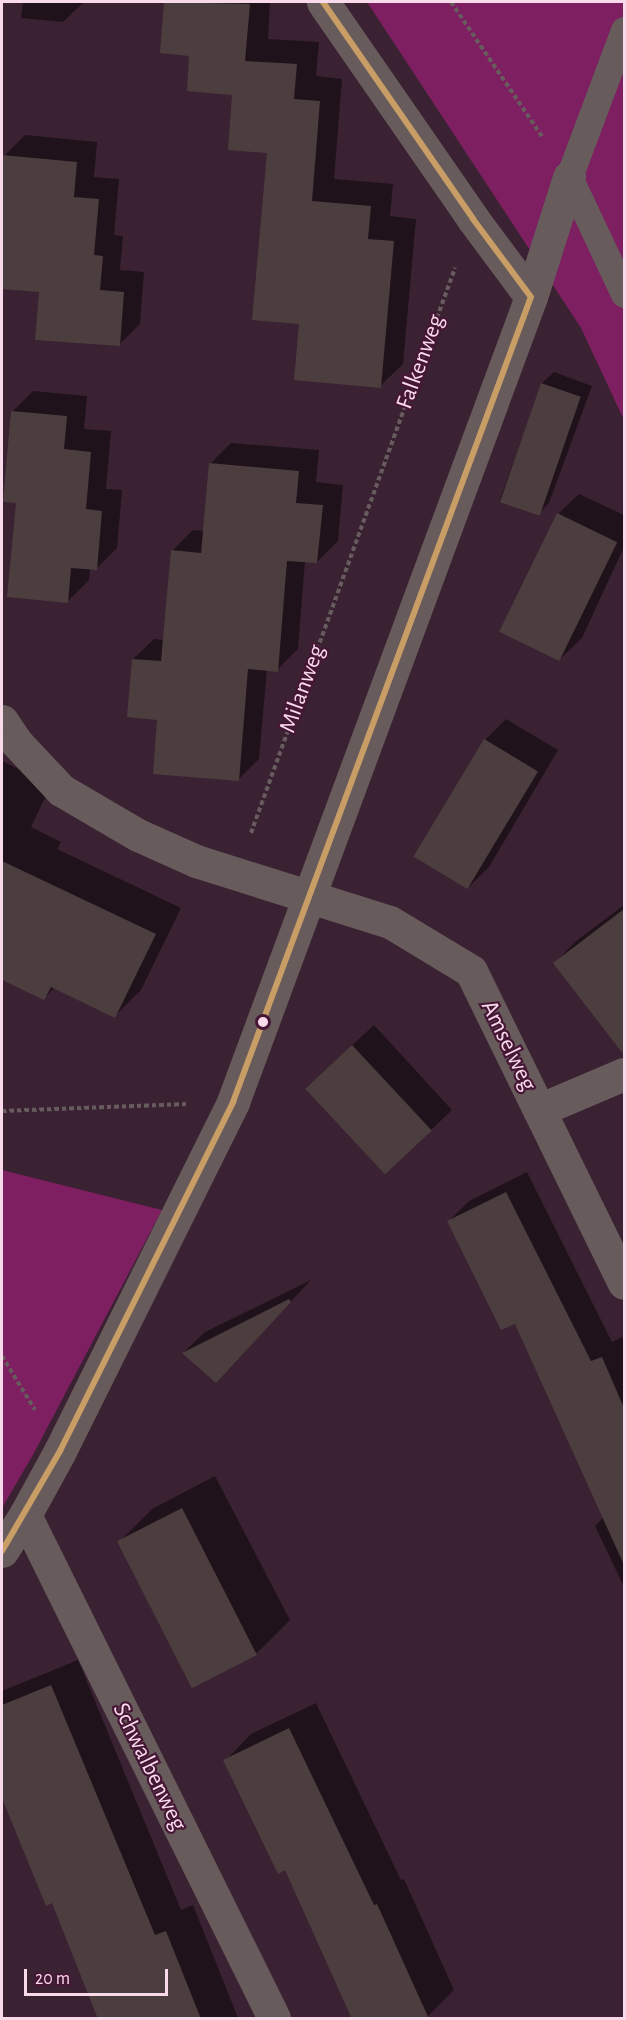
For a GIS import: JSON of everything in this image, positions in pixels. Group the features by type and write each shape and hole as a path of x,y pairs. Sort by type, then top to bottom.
{"street":[{"path":"322,2 473,219 531,297"},
{"path":"2,1551 25,1515 60,1451 233,1102 531,297 569,177"},
{"path":"2,721 16,742 61,790 138,835 196,861 308,896"},
{"name":"Amselweg","path":"308,896 390,922 471,971 624,1283"},
{"path":"539,1110 624,1074"},
{"name":"Schwalbenweg","path":"25,1515 274,2019"}],"lane":[{"path":"624,30 569,177 624,294"}],"path":[{"path":"451,2 569,177"},
{"name":"Falkenweg","path":"369,504 473,219"},
{"name":"Milanweg","path":"237,873 369,504"},
{"path":"2,1111 233,1102"},
{"path":"2,1356 60,1451"}],"shaded area":[{"path":"367,2 624,2 624,420 581,328"},
{"path":"2,1170 162,1210 34,1453 2,1508"}],"building":[{"path":"164,2 250,4 245,61 297,64 294,99 320,101 312,201 371,206 368,239 394,241 381,388 294,380 299,324 252,320 267,153 228,150 232,95 187,91 189,56 160,53"},
{"path":"2,155 77,162 74,197 99,199 94,255 103,256 100,290 124,292 120,346 35,340 39,292 2,289"},
{"path":"541,383 581,397 540,516 500,502"},
{"path":"11,411 67,416 64,449 91,452 86,509 102,511 97,570 71,568 68,603 7,597 16,503 3,502"},
{"path":"209,463 299,471 296,503 323,505 317,563 287,561 278,672 248,669 239,781 153,774 157,720 127,717 132,659 161,661 171,550 201,553"},
{"path":"557,513 617,542 559,661 499,632"},
{"path":"484,739 538,771 467,889 413,856"},
{"path":"2,861 156,934 115,1018 51,987 44,1000 2,980"},
{"path":"624,909 624,1055 553,963"},
{"path":"352,1045 432,1131 385,1174 305,1089"},
{"path":"506,1192 591,1361 602,1357 624,1408 624,1565 515,1324 501,1330 447,1221"},
{"path":"289,1299 291,1302 216,1383 182,1353"},
{"path":"182,1508 257,1655 192,1688 117,1541"},
{"path":"51,1685 155,1935 166,1931 201,2019 98,2019 52,1903 46,1906 2,1798 2,1705"},
{"path":"289,1728 374,1905 377,1904 429,2019 352,2019 285,1870 278,1874 223,1760"}],"transit line":[{"path":"323,2 473,219 531,297"},
{"path":"2,1551 60,1451 233,1102 531,297"}]}
